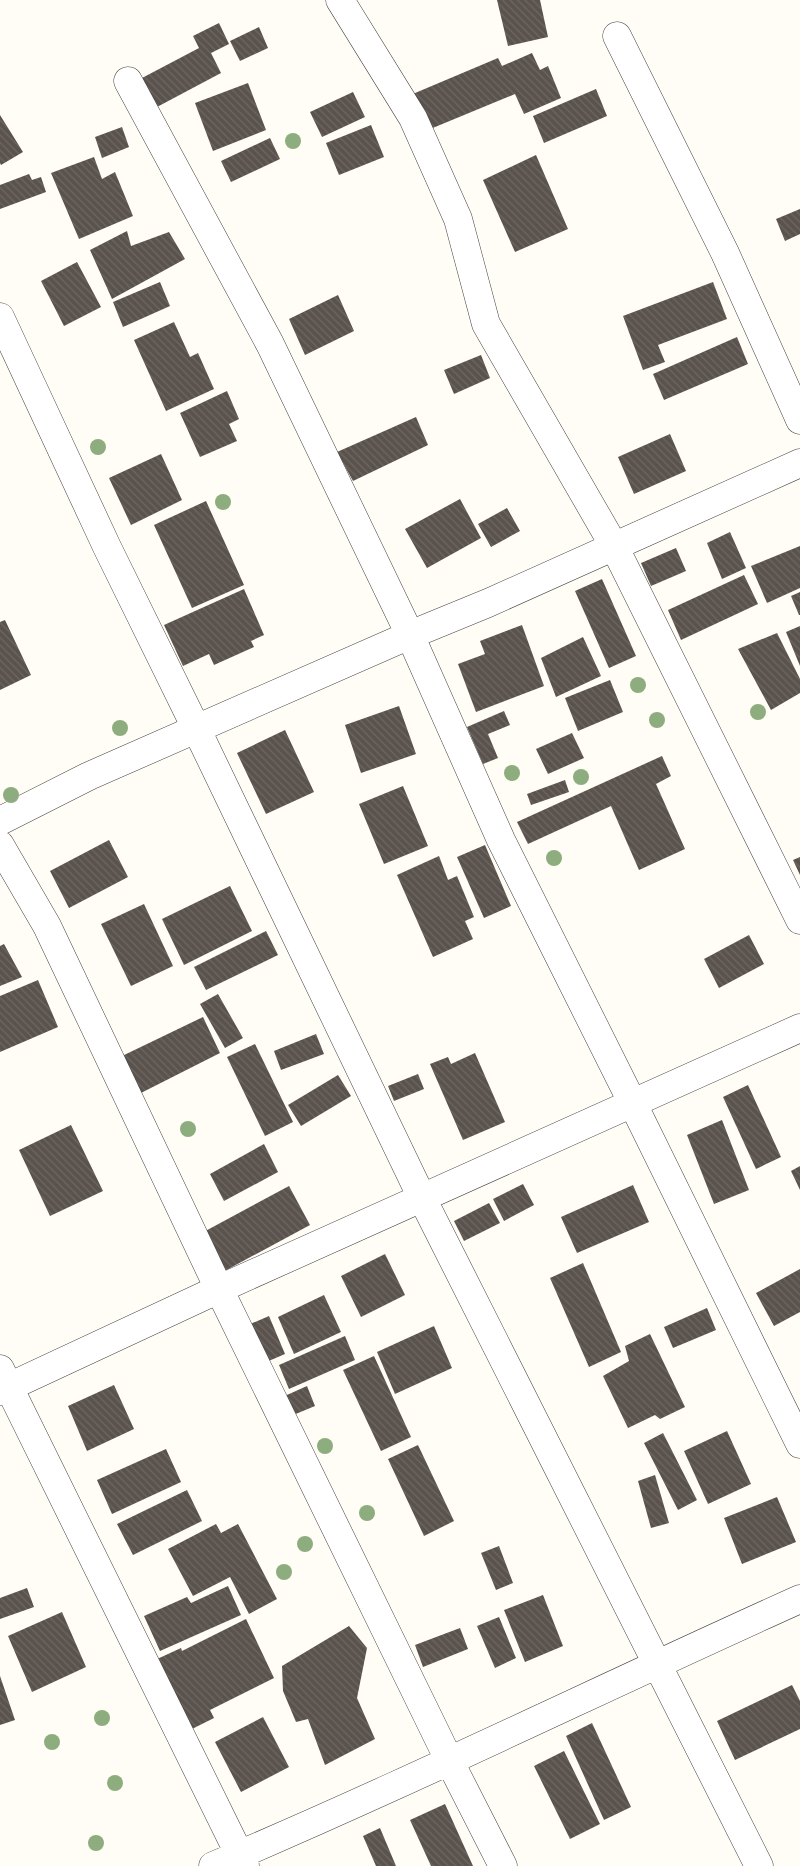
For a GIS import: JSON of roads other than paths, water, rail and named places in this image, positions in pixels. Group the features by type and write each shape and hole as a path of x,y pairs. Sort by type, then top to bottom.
{"street":[{"path":"340,0 413,118 458,219 486,324 614,546 800,920"},
{"path":"617,36 725,253 800,420"},
{"path":"128,81 270,344 410,635 501,840 634,1104 800,1444"},
{"path":"0,317 107,547 422,1198 758,1866"},
{"path":"0,821 89,776 410,635 488,603 800,463"},
{"path":"0,846 47,926 219,1289 449,1760 503,1866"},
{"path":"242,1860 3,1382 219,1289 800,1028"},
{"path":"213,1866 242,1860 449,1760 800,1599"}]}
